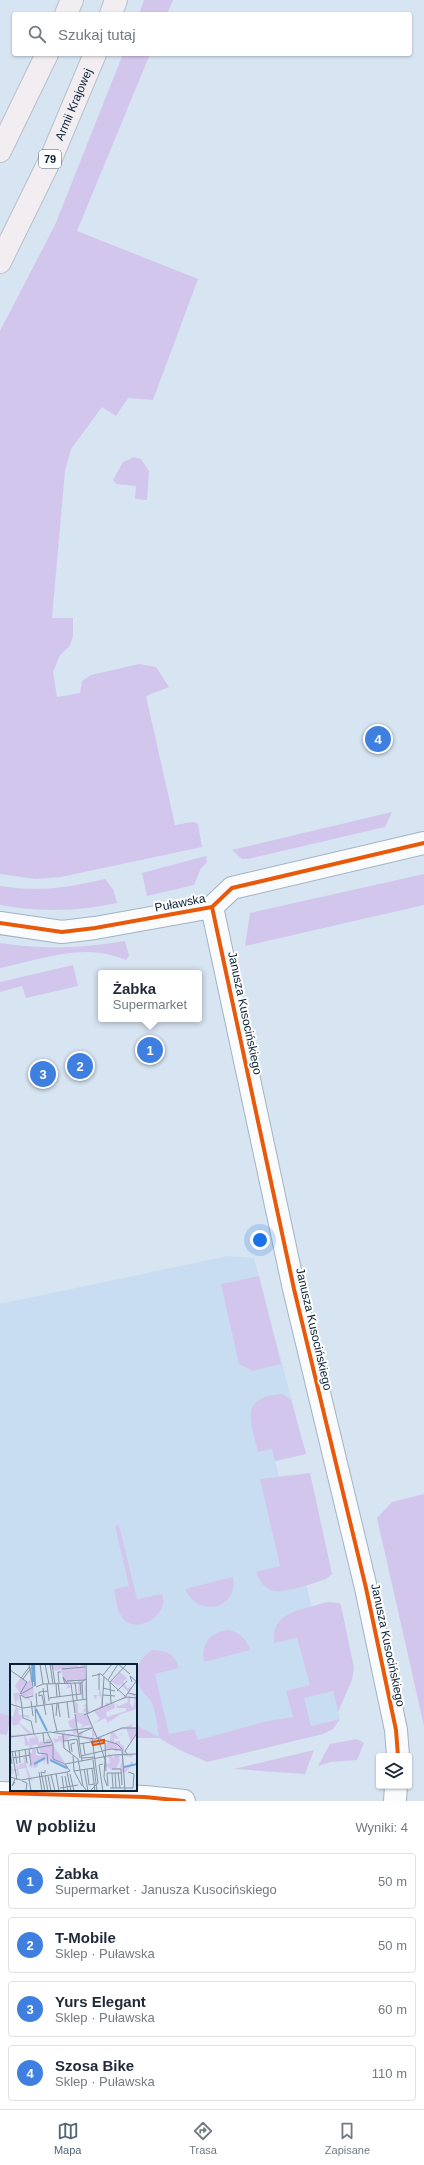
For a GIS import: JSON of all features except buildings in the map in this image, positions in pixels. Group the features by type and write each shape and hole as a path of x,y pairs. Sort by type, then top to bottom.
{"main road":[{"path":"67,12 72,0"},
{"path":"111,12 116,0"},
{"path":"0,150 46,56"},
{"name":"Armii Krajowej","path":"0,262 52,156 94,56"}],"street":[{"name":"Puławska","path":"0,923 62,932 141,921 212,907 232,888 424,843"},
{"name":"Janusza Kusocińskiego","path":"212,907 294,1289 367,1595 396,1730 398,1753"},
{"path":"395,1801 396,1789"},
{"path":"0,1793 145,1797 184,1801"}],"shaded area":[{"path":"144,0 173,0 168,12 140,12"},
{"path":"122,56 149,56 77,231 198,279 153,400 128,398 116,416 102,407 71,449 65,471 52,618 73,618 73,636 70,646 60,655 53,672 57,697 80,693 82,681 91,675 139,664 156,667 169,687 146,696 175,825 193,822 198,824 202,847 61,877 35,879 0,874 0,331 55,225"},
{"path":"134,457 141,459 149,471 147,500 135,499 136,486 116,484 113,480 123,462"},
{"path":"392,812 385,827 248,859 242,859 232,850"},
{"path":"206,856 207,862 201,868 194,885 147,896 142,873"},
{"path":"424,874 424,905 245,946 250,913"},
{"path":"105,879 113,889 117,903 88,908 58,910 29,909 0,905 0,886 41,889 77,885"},
{"path":"125,941 129,956 126,960 94,952 78,952 0,968 0,943 33,947 63,947"},
{"path":"73,965 78,986 26,998 22,986 0,992 0,982"},
{"path":"228,1256 254,1258 306,1454 275,1461 340,1719 311,1727 180,1750 137,1726 137,1664 10,1664 10,1716 0,1713 0,1304"},
{"path":"259,1276 281,1364 253,1371 239,1364 221,1284"},
{"path":"282,1394 291,1400 306,1454 275,1461 272,1449 258,1452 251,1421 251,1413 253,1406 259,1400 268,1396"},
{"path":"310,1473 332,1574 326,1579 306,1586 289,1590 274,1591 264,1586 256,1572 280,1566 260,1479"},
{"path":"424,1494 424,1726 377,1518 392,1502"},
{"path":"119,1525 137,1599 162,1594 163,1602 161,1610 156,1617 148,1622 132,1624 125,1621 117,1606 114,1589 129,1586 115,1526"},
{"path":"233,1577 233,1588 230,1597 224,1603 216,1606 207,1607 198,1604 191,1598 185,1589"},
{"path":"327,1602 340,1603 342,1610 354,1668 352,1680 338,1712 333,1691 304,1698 311,1726 340,1719 333,1729 323,1734 207,1762 180,1750 159,1738 137,1738 137,1726 159,1737 153,1705 140,1686 137,1674 139,1663 152,1650 166,1652 172,1656 179,1668 155,1674 169,1734 194,1729 198,1740 268,1721 293,1717 286,1691 310,1685 297,1638 274,1643 274,1632 277,1624 283,1618 299,1610"},
{"path":"229,1630 242,1637 250,1650 204,1662 204,1649 208,1640 217,1633"},
{"path":"0,1713 10,1716 10,1721 7,1735 0,1734"},
{"path":"357,1739 364,1743 357,1760 331,1762 318,1766 330,1744"},
{"path":"314,1750 305,1774 234,1769"}],"cycle path":[{"path":"0,923 62,932 95,928 212,907 232,888 424,843"},
{"path":"212,907 294,1289 366,1588 396,1730 398,1753"},
{"path":"0,1793 145,1797 184,1801"}],"place":[{"name":"Szosa Bike","path":"378,739"},
{"name":"Żabka","path":"150,1050"},
{"name":"T-Mobile","path":"80,1066"},
{"name":"Yurs Elegant","path":"43,1074"}]}
